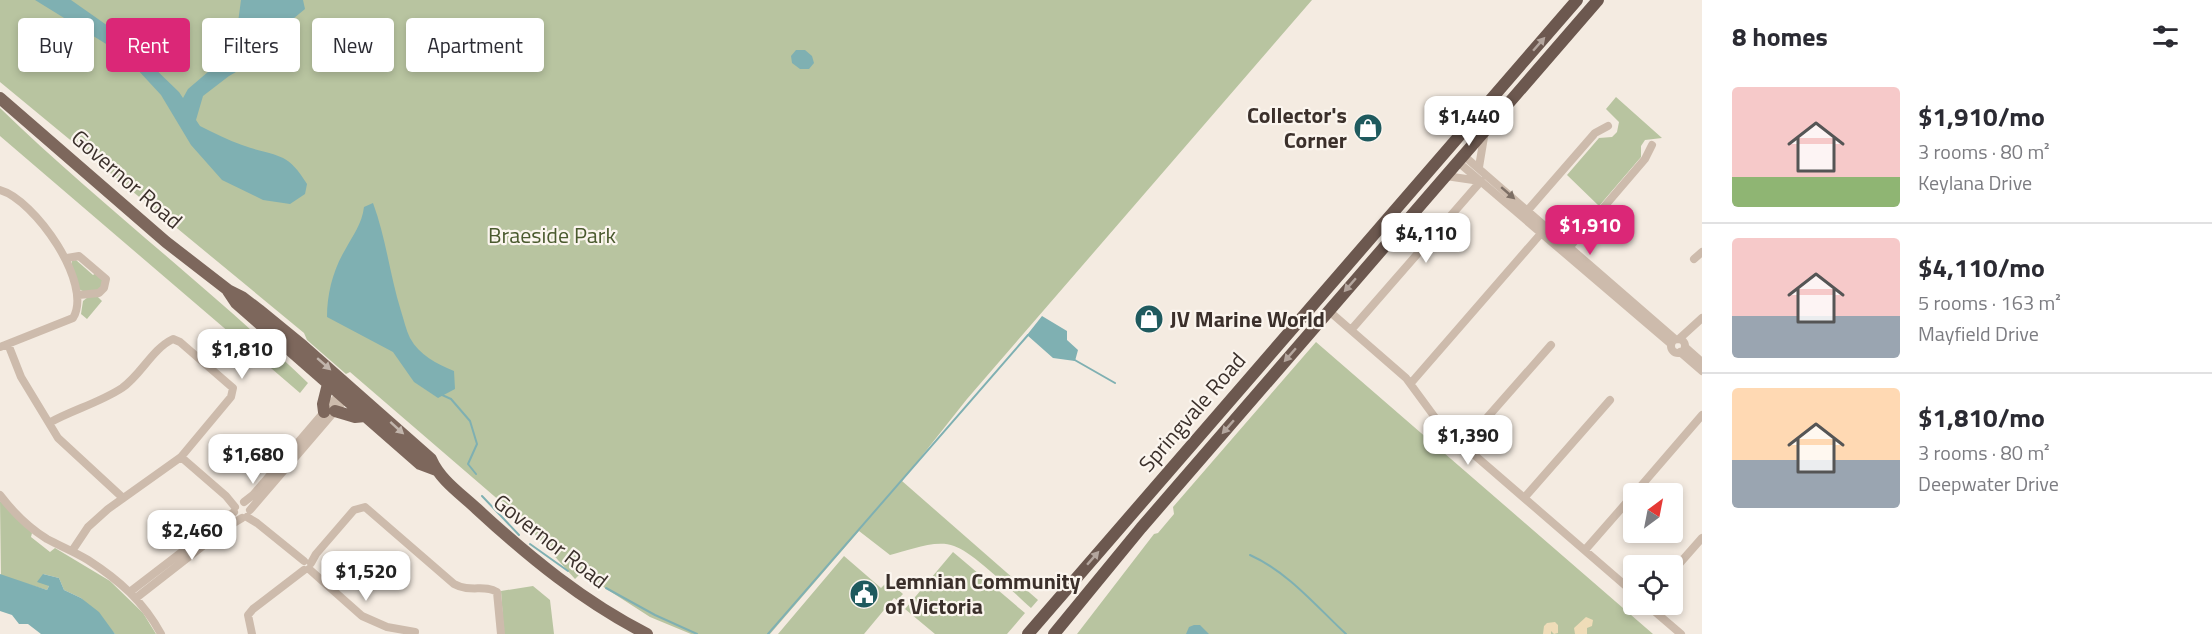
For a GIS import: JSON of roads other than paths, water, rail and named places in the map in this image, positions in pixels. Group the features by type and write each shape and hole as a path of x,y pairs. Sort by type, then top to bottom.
{"highway":[{"name":"Springvale Road","path":"1028,634 1577,0"},
{"name":"Springvale Road","path":"1054,634 1141,528 1598,0"},
{"path":"1448,149 1460,158"}],"main road":[{"name":"Governor Road","path":"0,98 150,228 228,290 259,310 347,392 431,459 436,470"},
{"name":"Governor Road","path":"228,290 236,303 328,384 347,392 365,416 420,464 436,470 493,523 554,574 597,605 647,634"},
{"path":"328,384 323,404 330,411 355,417 365,416"}],"street":[{"path":"1528,210 1595,133 1608,126"},
{"path":"1479,167 1485,130"},
{"path":"1568,249 1645,159 1652,145"},
{"path":"1460,158 1479,167 1528,210 1544,230"},
{"path":"1460,158 1481,181 1568,249 1702,362"},
{"path":"1446,176 1481,181"},
{"path":"1352,330 1481,181"},
{"path":"0,190 22,204 40,222 67,258 79,295 77,311 73,318 4,345 58,438 123,498"},
{"path":"1411,383 1544,230"},
{"path":"67,258 79,256 106,279 104,288 99,293 79,295"},
{"path":"1329,310 1411,383 1440,424 1623,584"},
{"path":"1679,344 1702,318"},
{"path":"49,423 120,389 133,379 165,343 173,339 180,342 233,388 231,397 181,457 123,498 88,527 72,551"},
{"path":"1679,344 1702,371"},
{"path":"1463,445 1551,345"},
{"path":"134,595 253,495 347,392"},
{"path":"1524,498 1610,400"},
{"path":"134,595 247,514 330,411"},
{"path":"1643,483 1702,415"},
{"path":"181,457 238,506 248,505 247,514"},
{"path":"0,495 34,530 86,558 134,595 161,634"},
{"path":"238,506 237,516 247,514"},
{"path":"1584,550 1623,506"},
{"path":"252,634 249,615 253,609 305,566 354,510 365,507 454,584 462,589 488,589 497,592 501,634"},
{"path":"247,514 362,616 387,627 415,632"},
{"path":"1683,560 1702,538"},
{"path":"1659,615 1681,634"}],"water":[{"path":"35,0 71,0 106,25 106,44 94,36 94,18 64,18"},
{"path":"241,0 303,0 305,9 294,18 239,18"},
{"path":"796,50 805,50 812,56 814,63 809,69 800,69 792,63 791,56"},
{"path":"140,72 158,72 183,98 188,89 208,72 236,72 203,96 196,120 200,126 226,139 286,160 300,173 307,184 305,194 290,204 263,200 222,180 191,145 161,95"},
{"path":"373,203 397,298 410,338 423,354 454,371 455,389 438,398 414,382 393,352 327,317 328,300 337,266 359,224 364,207"},
{"path":"1042,316 1067,331 1067,340 1078,350 1075,361 1053,358 1027,335"},
{"path":"0,574 47,590 49,586 37,582 43,574 59,578 64,590 81,598 99,612 115,634 41,634 28,624 19,624 12,615 0,611"},
{"path":"1200,625 1209,634 1186,634 1189,627"}],"waterway":[{"path":"768,634 1028,335"},
{"path":"1073,359 1115,383"},
{"path":"440,394 451,399 470,421 477,444 468,464 476,474"},
{"path":"482,496 519,535"},
{"path":"530,544 568,571"},
{"path":"1250,555 1289,580 1346,634"},
{"path":"606,588 655,615 697,634"}],"place":[{"name":"Collector's Corner","path":"1368,128"},
{"name":"JV Marine World","path":"1149,319"},
{"name":"Lemnian Community of Victoria","path":"864,594"}],"park label":[{"name":"Braeside Park","path":"552,235"}]}
